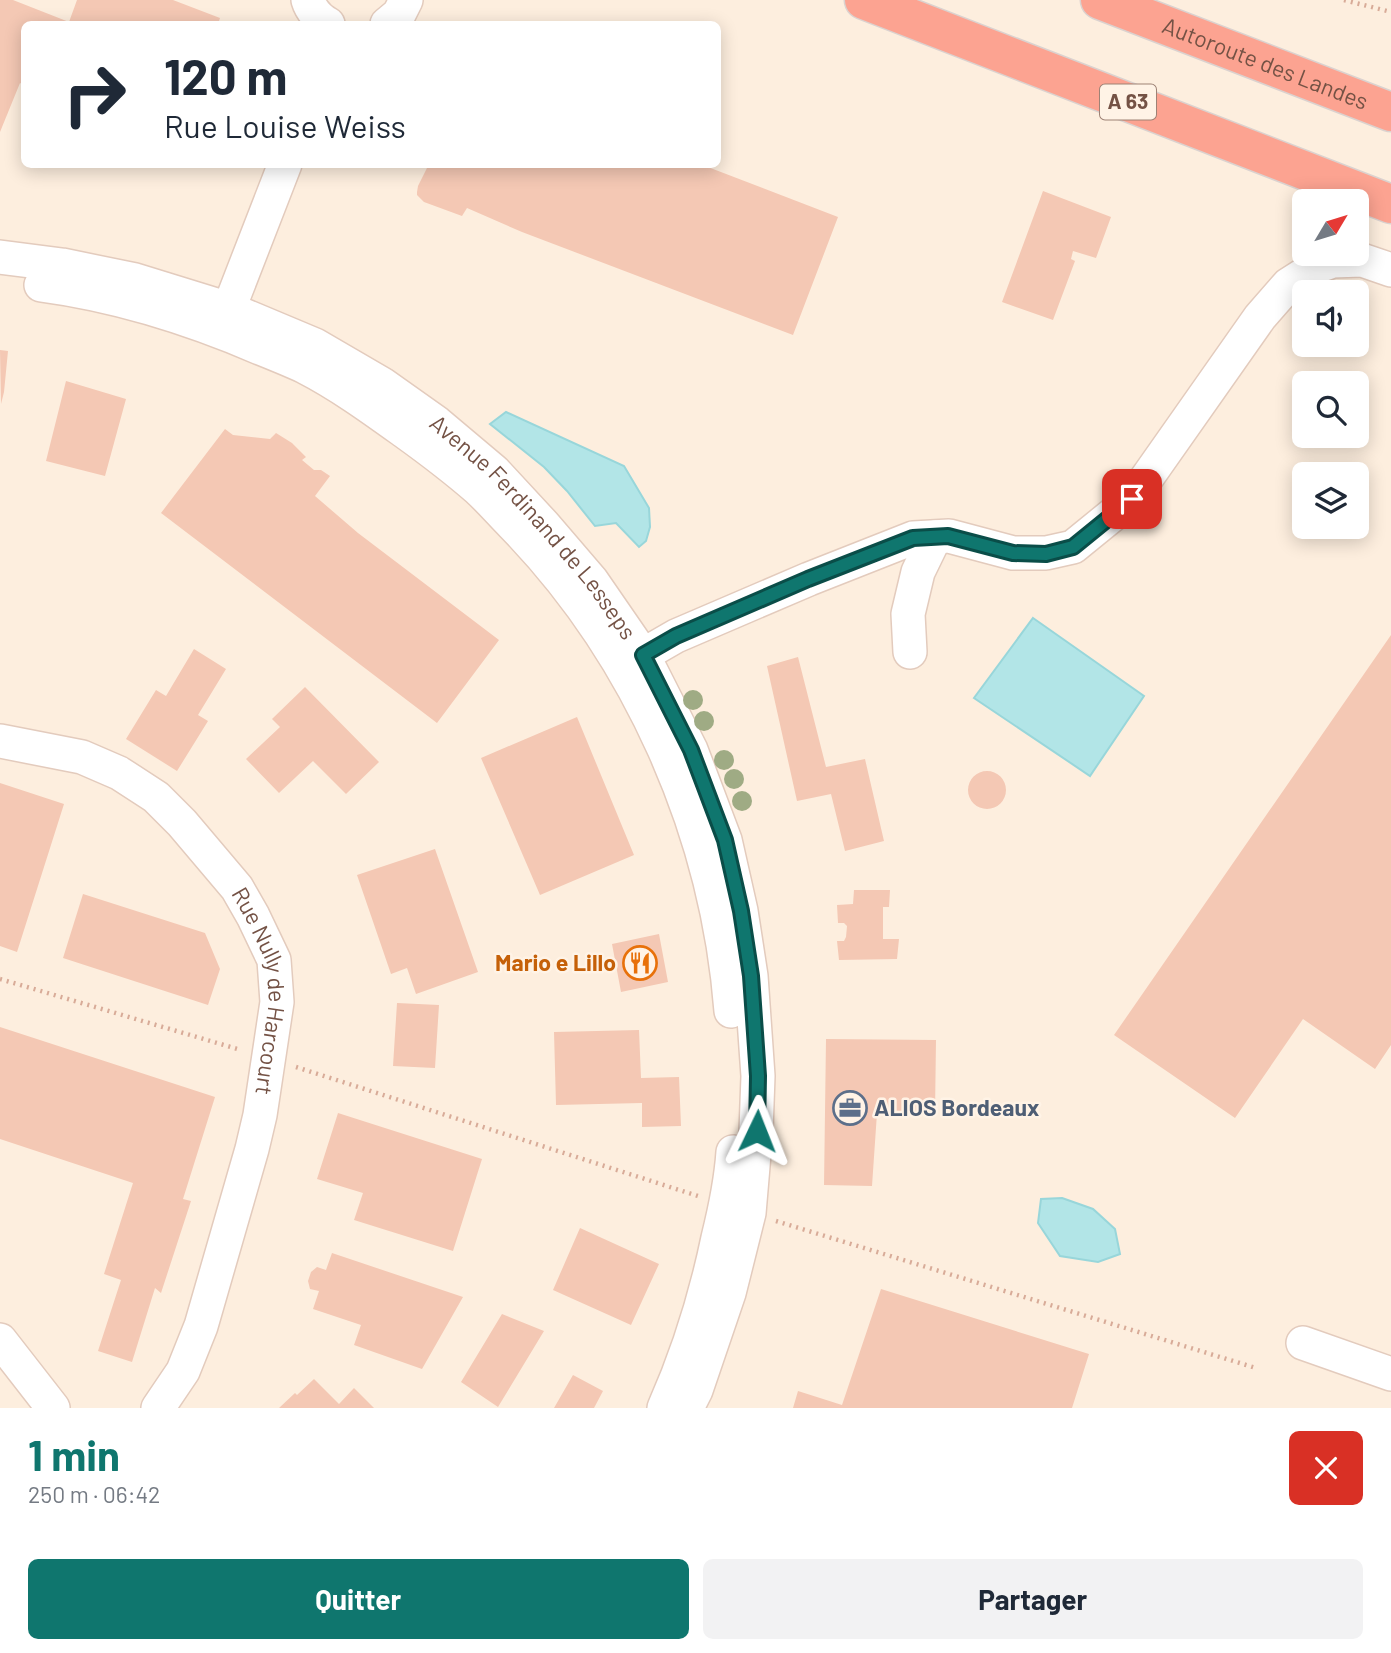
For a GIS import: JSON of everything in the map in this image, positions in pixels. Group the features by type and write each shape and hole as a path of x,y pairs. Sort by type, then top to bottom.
{"highway":[{"name":"A 63","path":"864,0 1391,204"},
{"name":"Autoroute des Landes","path":"1100,0 1391,112"},
{"path":"1124,0 1235,32 1391,89"},
{"path":"1320,176 1391,209"}],"street":[{"path":"308,0 322,21"},
{"path":"391,21 399,14 407,0"},
{"path":"225,320 283,168"},
{"name":"Avenue Ferdinand de Lesseps","path":"0,257 62,265 135,280 225,320"},
{"path":"633,661 676,636 808,579 913,538 948,536 1013,553 1046,554 1073,547 1132,499 1260,317 1288,285 1316,267 1333,261 1362,260 1391,270"},
{"name":"Avenue Ferdinand de Lesseps","path":"0,279 58,287 138,305 225,320 315,345 382,384 437,423 494,471 592,581 633,661 691,750 725,840 741,911 751,976 758,1076 757,1131 737,1209 729,1293 700,1378 676,1406"},
{"path":"910,652 908,614 918,572 935,537"},
{"name":"Rue Nully de Harcourt","path":"0,741 82,757 118,773 156,797 236,888 274,960 276,1002 260,1115 252,1149 201,1326 183,1371 158,1408"},
{"path":"0,1340 53,1408"},
{"path":"1303,1343 1391,1374"}],"path":[{"path":"1344,0 1391,12"},
{"path":"0,979 269,1058 737,1209 1256,1368"}],"water":[{"path":"506,412 624,466 649,508 650,527 646,541 639,547 616,523 595,526 544,467 490,424"},
{"path":"1033,618 1144,696 1090,776 974,698"},
{"path":"1062,1198 1093,1209 1115,1229 1120,1254 1098,1262 1060,1256 1038,1223 1041,1199"}],"building":[{"path":"0,0 13,0 66,21 21,21 21,84 0,132"},
{"path":"77,0 173,0 220,18 219,21 69,21"},
{"path":"427,168 710,168 838,217 793,335 522,232 467,208 462,216 424,202 417,195 418,186"},
{"path":"1043,191 1111,217 1096,258 1073,251 1071,259 1075,261 1053,320 1002,302"},
{"path":"0,350 8,351 1,404"},
{"path":"66,381 126,399 105,476 46,461"},
{"path":"225,429 233,435 270,439 276,433 292,443 306,457 302,460 314,470 321,470 330,476 315,496 358,533 499,640 437,723 161,513"},
{"path":"1391,635 1391,1045 1375,1069 1303,1019 1235,1118 1114,1035"},
{"path":"194,649 226,669 198,715 208,721 177,771 126,739 156,690 166,696"},
{"path":"798,657 826,767 865,759 884,841 845,851 831,794 797,801 767,666"},
{"path":"305,687 379,762 346,794 313,761 279,793 246,759 280,727 272,719"},
{"path":"577,717 634,855 540,895 481,758"},
{"path":"987,771 1001,776 1006,790 1001,804 987,809 973,804 968,790 973,776"},
{"path":"0,783 64,804 17,952 0,946"},
{"path":"435,849 478,972 416,994 407,968 391,974 357,875"},
{"path":"854,890 890,890 889,907 883,907 883,939 899,939 897,959 839,960 837,941 844,941 847,926 838,923 837,905 853,904"},
{"path":"83,894 205,933 220,969 208,1005 63,958"},
{"name":"Mario e Lillo","path":"659,934 668,982 621,992 612,944"},
{"path":"397,1003 439,1005 435,1068 393,1066"},
{"path":"0,1027 215,1097 183,1199 191,1201 161,1293 155,1288 132,1362 98,1351 121,1280 104,1274 133,1183 0,1139"},
{"path":"639,1030 641,1078 679,1077 681,1126 642,1127 642,1103 556,1105 554,1032"},
{"path":"826,1039 936,1040 935,1113 877,1113 872,1186 824,1185"},
{"path":"338,1113 482,1159 453,1251 354,1220 363,1193 317,1179"},
{"path":"580,1228 659,1264 631,1325 553,1290"},
{"path":"332,1253 463,1297 422,1369 354,1345 361,1325 313,1309 319,1291 310,1289 308,1281 311,1272 317,1267 326,1270"},
{"path":"881,1289 1089,1354 1072,1408 793,1408 798,1391 842,1405"},
{"path":"502,1314 544,1331 498,1407 461,1382"},
{"path":"573,1375 603,1391 594,1408 554,1408"},
{"path":"314,1379 339,1404 354,1388 374,1408 279,1408"}],"place":[{"name":"Mario e Lillo","path":"640,963"},
{"name":"ALIOS Bordeaux","path":"850,1108"}],"route":[{"path":"757,1131 758,1076 751,976 741,911 725,840 691,750 643,655 676,636 808,579 913,538 948,536 1013,553 1046,554 1073,547 1132,499"}]}
